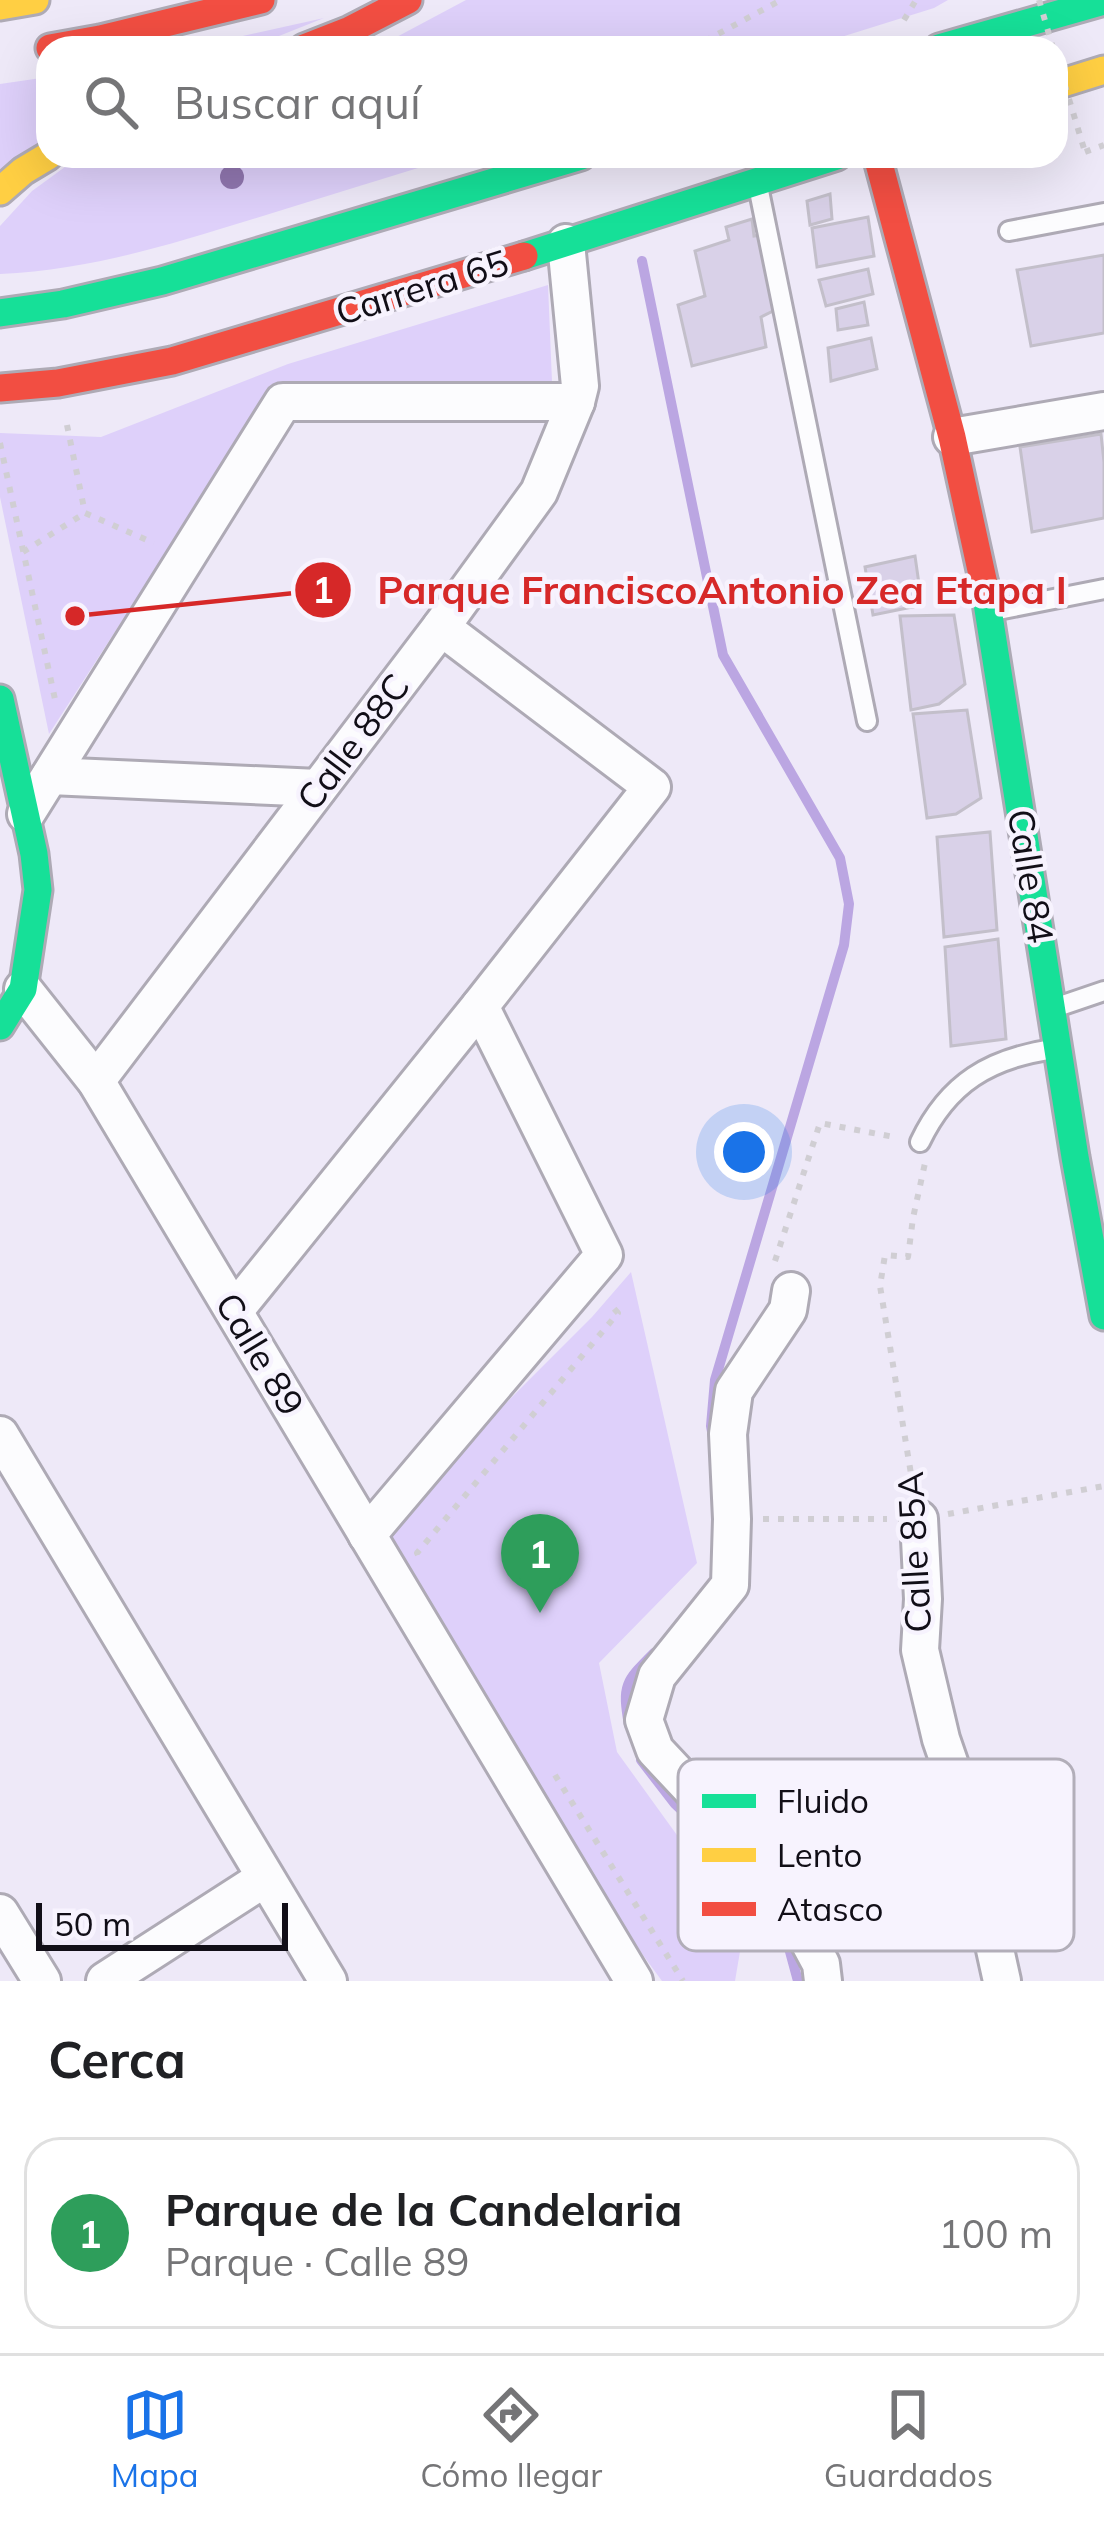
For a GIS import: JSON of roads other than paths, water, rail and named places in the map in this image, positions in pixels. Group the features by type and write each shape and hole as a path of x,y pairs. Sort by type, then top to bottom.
{"main road":[{"path":"0,6 35,0"},
{"path":"112,36 261,0"},
{"path":"335,36 408,0"},
{"path":"981,36 1104,1"},
{"path":"1068,82 1104,70"},
{"path":"0,191 36,163"},
{"path":"0,313 162,281 541,168"},
{"name":"Carrera 65","path":"0,388 58,383 172,361 798,168"},
{"name":"Calle 84","path":"880,168 952,436 980,561 1104,1316"},
{"path":"0,699 38,890 23,989 0,1026"}],"street":[{"name":"Calle 88C","path":"96,1081 539,492 580,386 566,243"},
{"path":"26,814 283,402 576,402"},
{"path":"952,436 1104,411"},
{"path":"235,1310 652,787 441,627"},
{"path":"58,763 318,788"},
{"name":"Calle 89","path":"23,989 96,1081 634,1981"},
{"path":"367,1535 596,1265 480,1006"},
{"path":"1068,1108 1104,1133"},
{"path":"678,1775 655,1750 644,1720 658,1676 730,1585 728,1434 734,1391 788,1310 791,1291"},
{"path":"0,1436 328,1981"},
{"name":"Calle 85A","path":"919,1519 920,1650 947,1759"},
{"path":"105,1981 265,1878"},
{"path":"0,1912 42,1981"},
{"path":"814,1951 824,1981"},
{"name":"Calle 85A","path":"995,1951 1002,1981"}],"lane":[{"path":"757,181 867,721"},
{"path":"1009,231 1104,213"},
{"path":"989,612 1104,589"},
{"path":"1052,1008 1104,991"},
{"path":"924,1143 933,1114 973,1075 1005,1059 1058,1048"}],"waterway":[{"path":"642,261 723,655 840,858 849,904 844,945 715,1380 713,1437"},
{"path":"629,1725 628,1685 654,1653"},
{"path":"641,1760 678,1807"},
{"path":"790,1951 798,1981"}],"place":[{"name":"Parque FranciscoAntonio Zea Etapa I","path":"75,616"},
{"name":"Parque de la Candelaria","path":"540,1613"}]}
